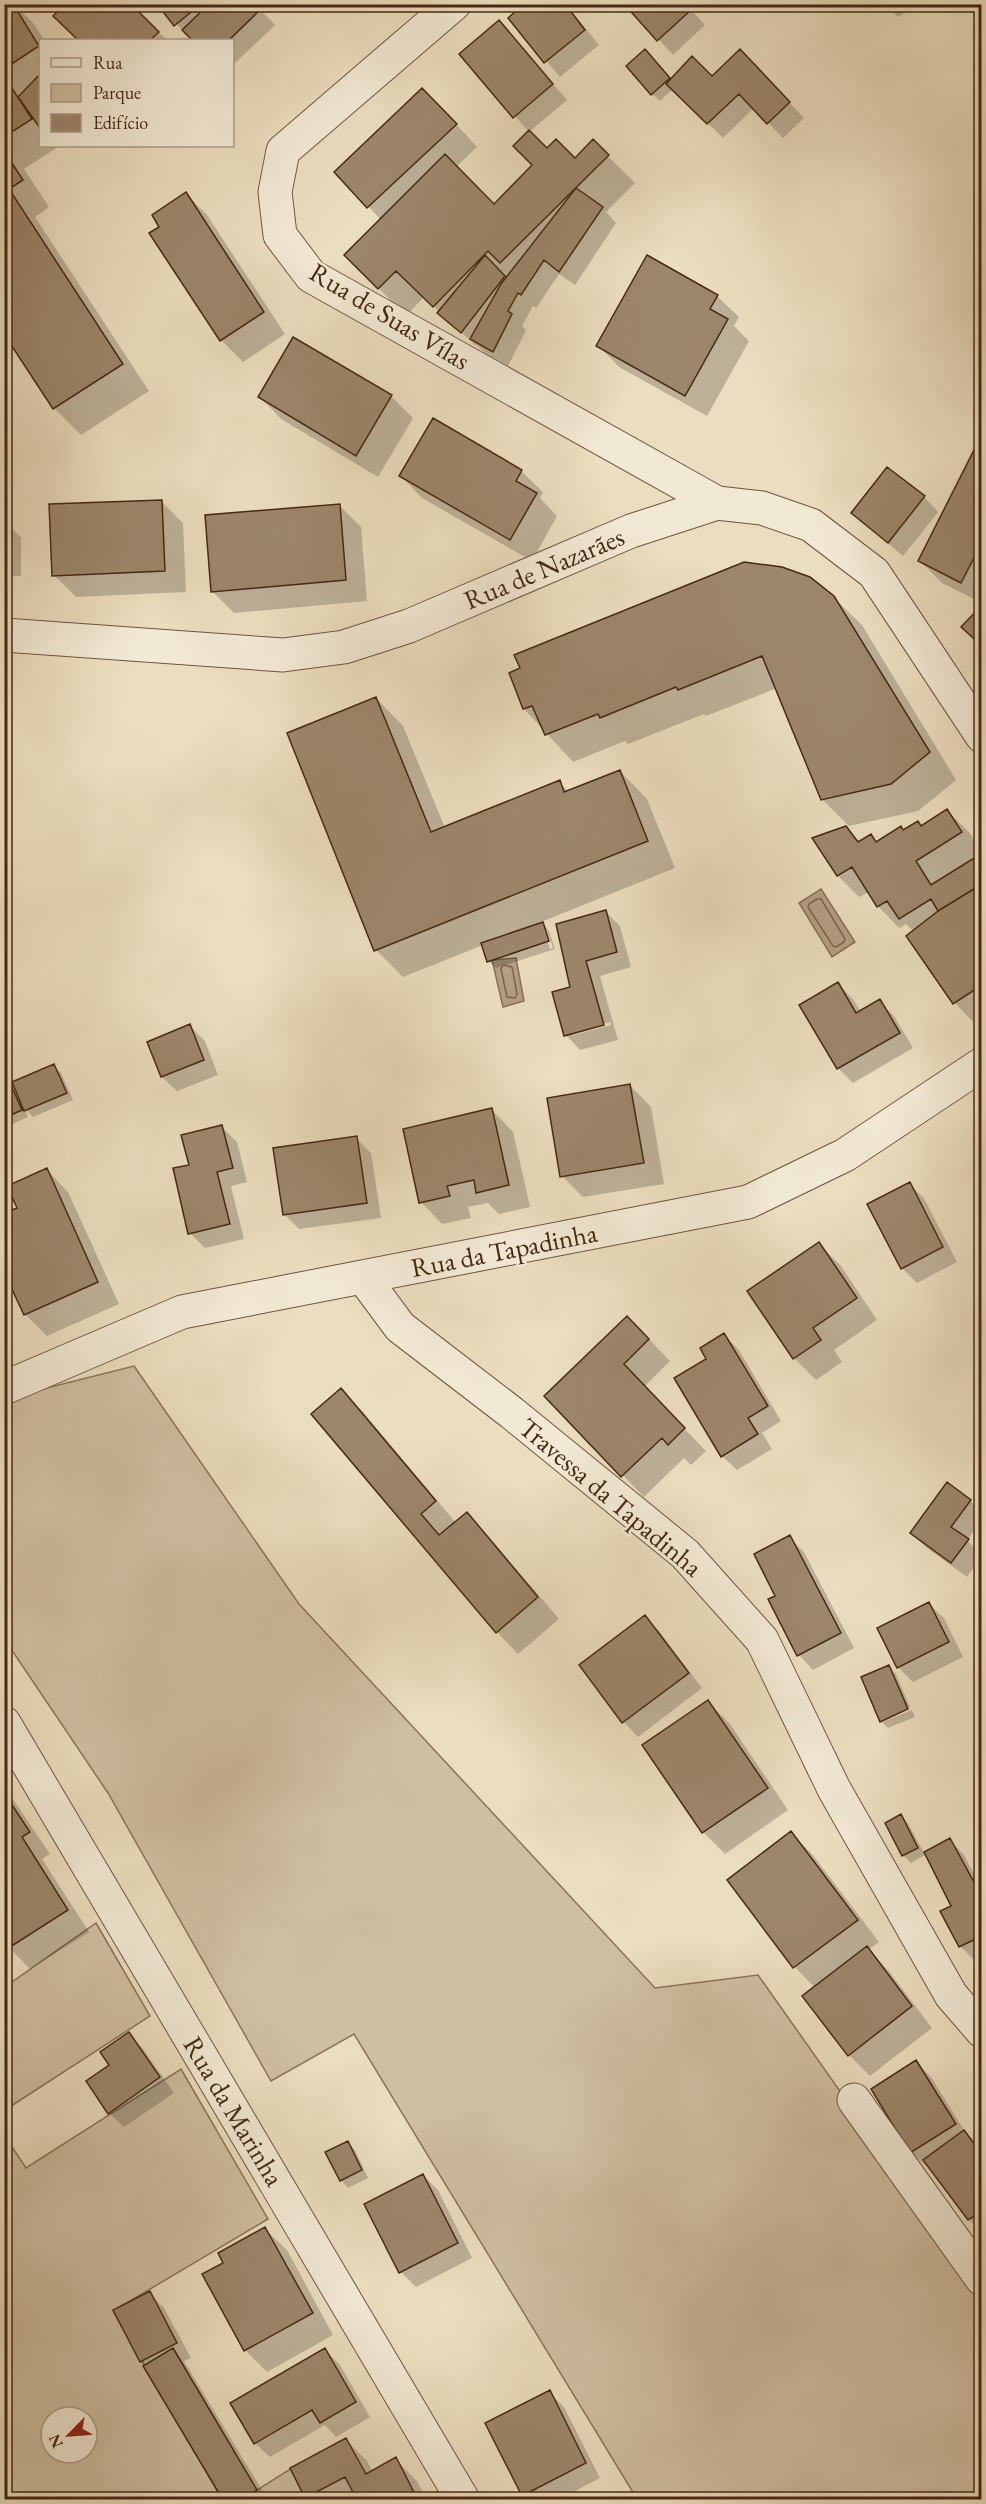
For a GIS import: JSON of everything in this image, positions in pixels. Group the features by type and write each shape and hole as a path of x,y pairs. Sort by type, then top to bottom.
{"street":[{"name":"Rua de Suas Vílas","path":"454,4 283,151 275,192 280,236 311,276 717,503"},
{"name":"Rua de Nazarães","path":"4,635 283,655 344,646 409,626 631,531 717,503 762,508 811,525 874,573 981,736"},
{"name":"Rua da Tapadinha","path":"4,1388 182,1312 748,1202 845,1155 981,1064"},
{"name":"Travessa da Tapadinha","path":"363,1277 400,1327 513,1413 685,1554 762,1640 834,1789 951,1995 981,2031"},
{"name":"Rua da Marinha","path":"4,1724 463,2499"},
{"path":"854,2100 981,2279"}],"green space":[{"path":"134,1366 299,1604 655,1988 758,1975 981,2291 981,2499 637,2499 354,2034 271,2081 108,1793 5,1640 4,1407 31,1392"},
{"path":"96,1923 150,2016 5,2110 5,1987"},
{"path":"181,2069 268,2219 113,2311 222,2499 5,2499 4,2135 26,2168"},
{"path":"292,2468 310,2499 241,2500"}],"water":[{"path":"821,889 855,942 832,957 799,903"},
{"path":"516,958 524,1001 503,1007 492,960"}],"building":[{"path":"4,4 13,4 39,46 4,69"},
{"path":"65,4 131,4 159,32 151,39 77,39 53,16"},
{"path":"157,4 201,4 174,26"},
{"path":"209,4 257,4 261,9 230,39 191,39 182,30"},
{"path":"524,4 565,4 585,30 544,63 508,18"},
{"path":"624,4 686,4 691,10 657,41"},
{"path":"499,20 553,84 513,118 459,54"},
{"path":"645,49 670,78 651,95 626,66"},
{"path":"740,49 790,102 767,124 739,94 707,124 666,84 692,56 712,76"},
{"path":"39,75 39,127 18,97"},
{"path":"4,76 32,119 4,137"},
{"path":"422,88 457,124 367,208 334,172"},
{"path":"529,130 547,148 556,139 575,158 593,139 609,155 500,263 488,251 433,307 396,271 378,289 344,255 445,154 494,204 532,165 513,146"},
{"path":"4,151 23,180 9,189 123,364 53,409 4,334"},
{"path":"576,188 603,207 559,272 544,260 521,295 518,293 508,311 512,314 493,352 470,339 501,284"},
{"path":"186,192 264,312 220,341 149,233 159,227 152,215"},
{"path":"485,255 505,276 461,333 437,313"},
{"path":"647,255 718,295 710,309 728,319 685,396 596,346"},
{"path":"293,337 392,395 356,456 258,397"},
{"path":"433,418 522,470 516,481 537,493 510,540 399,476"},
{"path":"977,444 982,446 982,542 961,583 918,561"},
{"path":"887,467 925,496 888,543 851,513"},
{"path":"162,500 165,571 52,576 49,504"},
{"path":"340,504 346,580 211,592 205,515"},
{"path":"4,521 7,521 6,562 4,562"},
{"path":"744,562 782,567 810,577 834,596 930,752 891,784 821,800 762,656 678,690 676,687 600,718 598,714 545,735 532,706 523,709 509,673 520,668 514,655"},
{"path":"982,605 982,646 961,627"},
{"path":"376,697 431,832 560,780 564,792 620,770 648,841 374,951 287,733"},
{"path":"947,809 962,832 916,861 931,885 979,855 982,859 982,884 938,911 931,899 899,919 887,901 877,907 852,867 837,876 812,838 846,826 858,842 871,834 876,842 901,826 903,830 918,821 921,826"},
{"path":"982,884 982,985 953,1004 906,936 938,911"},
{"path":"606,910 617,952 586,961 604,1025 564,1036 552,992 570,987 556,924"},
{"path":"543,922 549,941 487,962 481,943"},
{"path":"838,982 856,1013 880,999 900,1033 837,1069 799,1005"},
{"path":"190,1024 204,1060 161,1077 147,1042"},
{"path":"54,1064 67,1093 24,1111 12,1082"},
{"path":"4,1074 22,1110 4,1118"},
{"path":"630,1084 644,1163 560,1177 547,1098"},
{"path":"492,1108 509,1185 476,1193 474,1180 447,1186 450,1196 419,1203 403,1129"},
{"path":"222,1125 233,1168 217,1172 230,1224 188,1234 173,1168 189,1165 181,1135"},
{"path":"357,1136 367,1203 283,1215 273,1148"},
{"path":"47,1168 98,1282 24,1315 4,1272 4,1213 17,1208 7,1186"},
{"path":"910,1182 943,1247 901,1269 867,1204"},
{"path":"819,1242 857,1298 813,1328 821,1340 793,1359 747,1291"},
{"path":"627,1316 649,1339 624,1364 685,1428 668,1445 662,1438 621,1477 544,1396"},
{"path":"724,1333 768,1406 748,1418 758,1434 721,1457 674,1378 706,1359 700,1348"},
{"path":"341,1388 436,1501 421,1514 439,1535 467,1512 538,1597 496,1633 311,1414"},
{"path":"947,1482 971,1500 951,1527 969,1539 951,1563 910,1533"},
{"path":"790,1535 841,1633 797,1656 768,1599 775,1596 754,1554"},
{"path":"929,1602 949,1642 897,1668 877,1628"},
{"path":"645,1615 689,1673 622,1723 579,1665"},
{"path":"889,1665 908,1709 880,1722 861,1677"},
{"path":"708,1700 768,1788 702,1833 642,1745"},
{"path":"4,1793 30,1832 22,1837 68,1910 7,1949 4,1945"},
{"path":"901,1814 918,1848 902,1856 885,1823"},
{"path":"791,1831 858,1920 793,1968 727,1880"},
{"path":"950,1838 982,1897 982,1936 959,1947 940,1911 951,1906 924,1852"},
{"path":"867,1946 912,2006 848,2056 802,1996"},
{"path":"129,2032 160,2077 108,2114 86,2081 109,2065 100,2052"},
{"path":"916,2060 956,2124 910,2153 871,2089"},
{"path":"964,2130 982,2154 982,2211 968,2220 923,2160"},
{"path":"348,2141 362,2170 340,2181 325,2152"},
{"path":"423,2174 458,2243 399,2273 364,2204"},
{"path":"265,2227 313,2313 244,2351 202,2274 223,2263 218,2253"},
{"path":"150,2291 177,2343 140,2362 113,2310"},
{"path":"173,2348 257,2490 242,2500 223,2500 143,2366"},
{"path":"325,2348 356,2402 320,2423 312,2410 254,2444 230,2403"},
{"path":"550,2390 586,2463 522,2496 485,2423"},
{"path":"346,2438 366,2474 396,2457 418,2500 357,2500 345,2477 305,2498 290,2468"}]}
